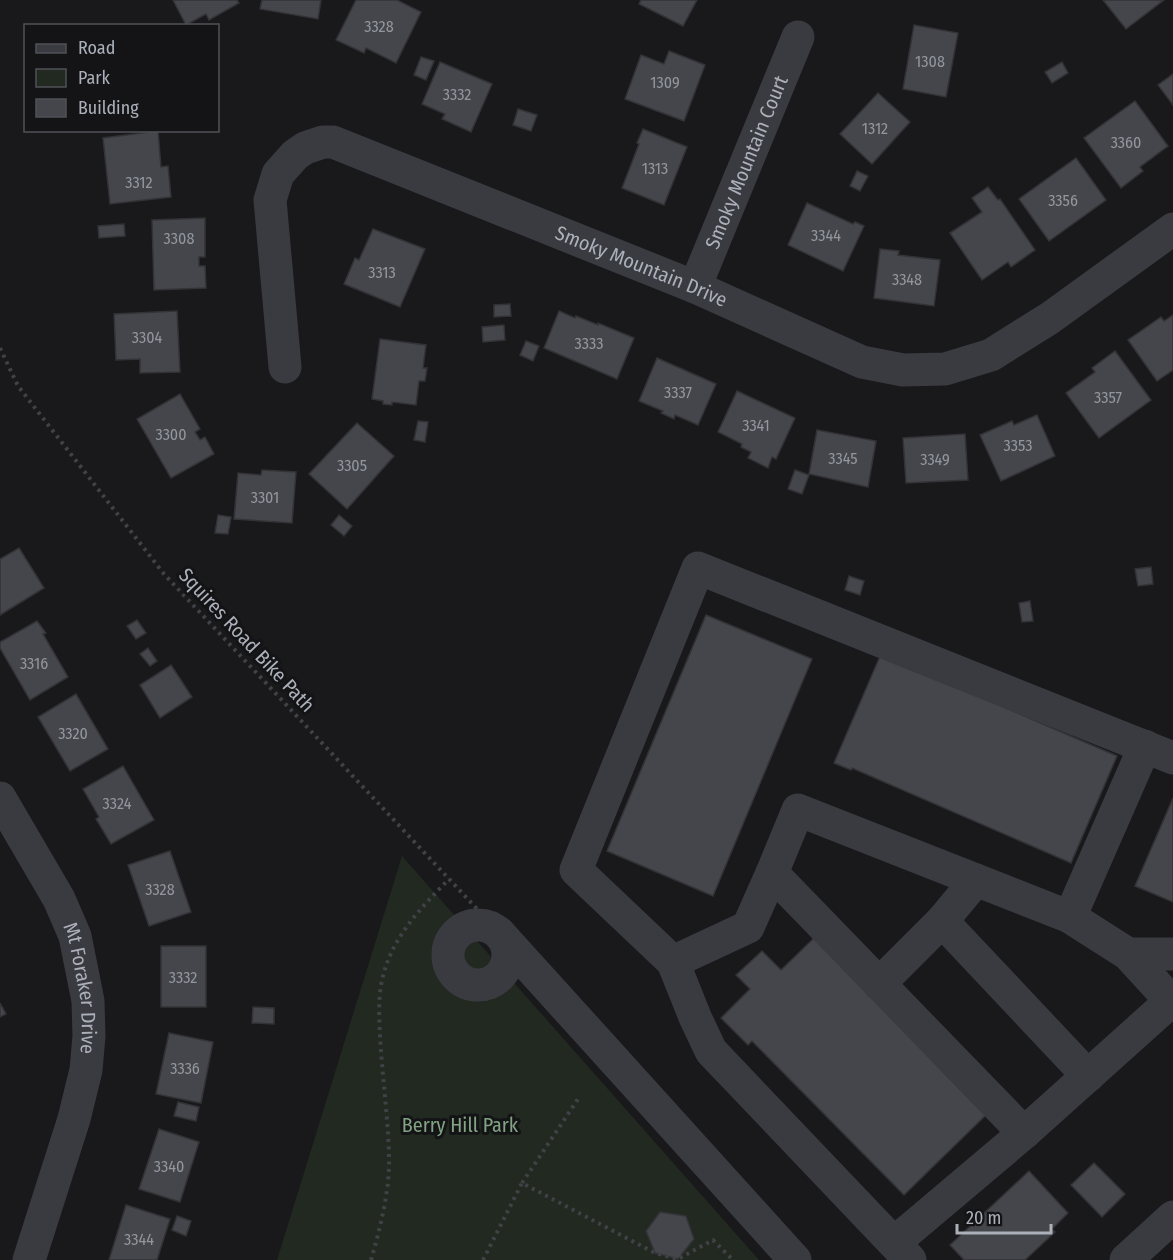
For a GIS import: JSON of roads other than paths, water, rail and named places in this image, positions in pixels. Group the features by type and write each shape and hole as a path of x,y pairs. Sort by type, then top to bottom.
{"street":[{"name":"Smoky Mountain Court","path":"695,287 798,37"},
{"name":"Smoky Mountain Drive","path":"285,367 270,200 278,174 295,155 305,148 323,142 333,142 695,287 862,362 903,370 945,369 991,355 1050,318 1173,230"},
{"path":"673,962 748,927 798,810 1070,917 1128,954 1172,1002 1024,1133 902,1251 711,1051 673,962 576,870 698,568 1159,752 1070,917"},
{"name":"Mt Foraker Drive","path":"0,798 59,899 75,936 88,1001 90,1036 84,1080 74,1119 29,1260"},
{"path":"772,873 1024,1133"},
{"path":"879,984 942,921 976,880"},
{"path":"942,921 1088,1076"},
{"path":"499,933 795,1260"},
{"path":"1128,954 1173,954"},
{"path":"1126,1260 1173,1217"}],"park label":[{"name":"Berry Hill Park","path":"460,1125"}]}
